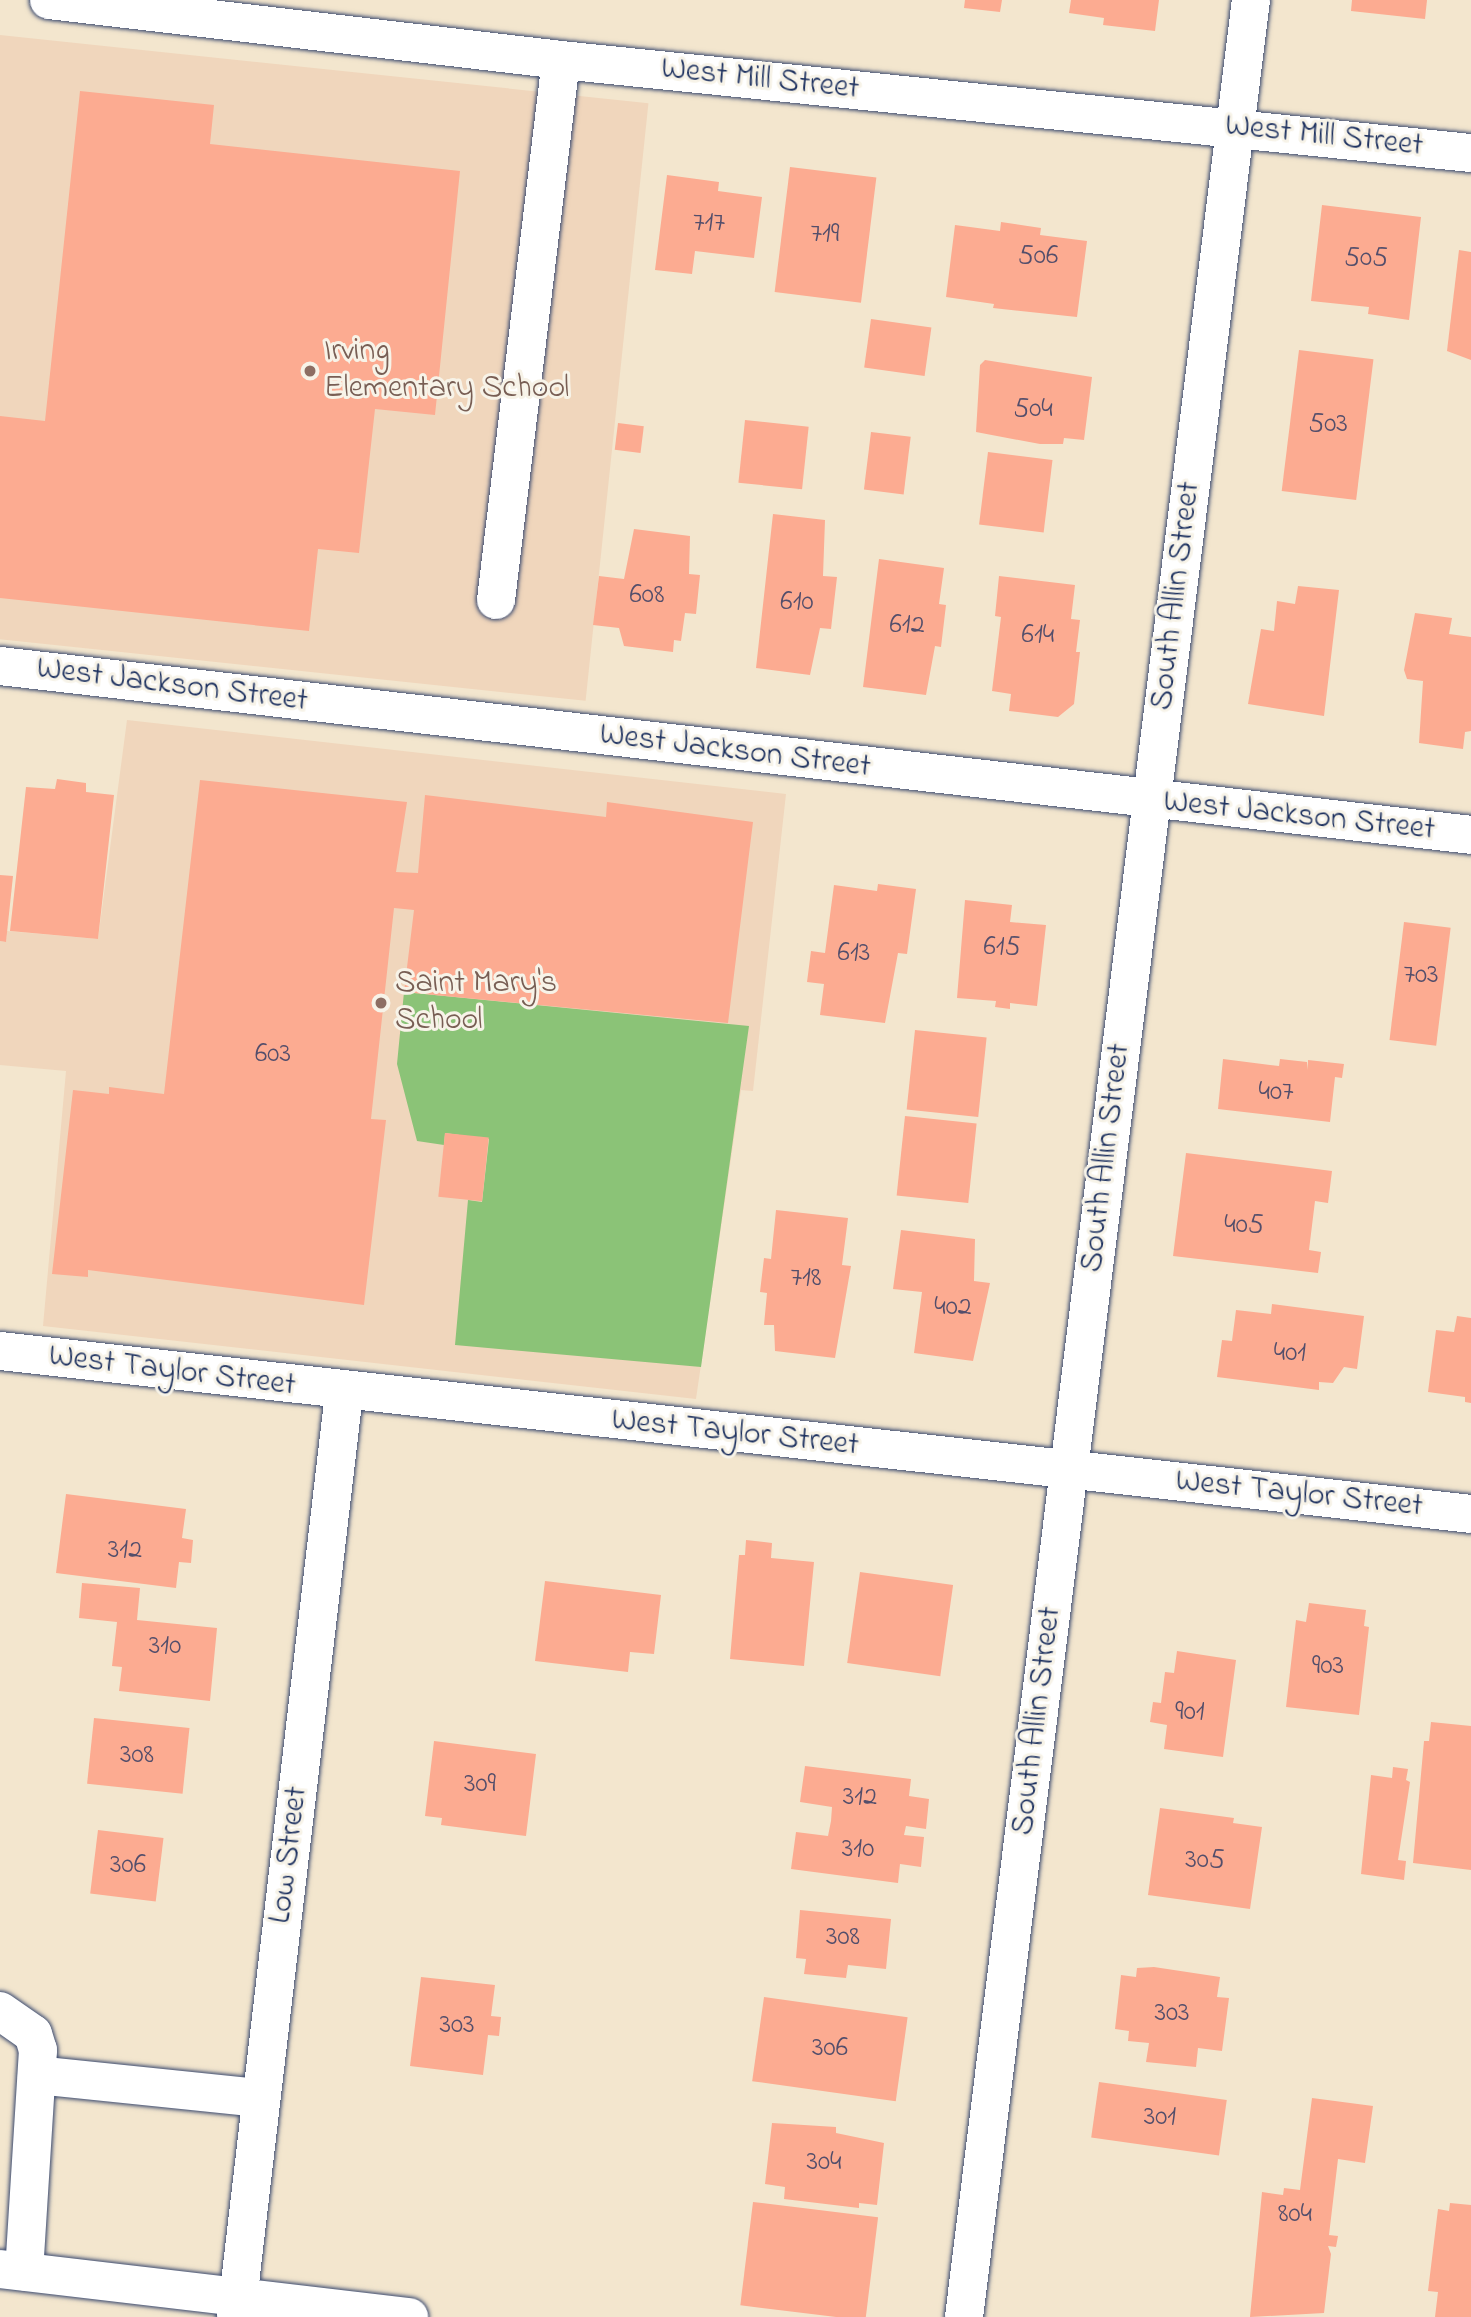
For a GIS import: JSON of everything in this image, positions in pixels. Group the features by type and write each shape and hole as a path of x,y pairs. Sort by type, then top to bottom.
{"street":[{"name":"West Mill Street","path":"49,0 561,60 1471,153"},
{"name":"South Allin Street","path":"964,2317 1251,0"},
{"path":"496,600 561,60"},
{"name":"West Jackson Street","path":"0,666 1151,802 1471,835"},
{"name":"West Taylor Street","path":"0,1351 344,1393 1471,1514"},
{"name":"Low Street","path":"237,2306 344,1393"},
{"path":"0,2011 33,2034 38,2050 12,2271 237,2306 409,2317"},
{"path":"37,2075 261,2098"}],"shaded area":[{"name":"Irving Elementary School","path":"0,35 648,103 586,701 0,639"},
{"name":"Saint Mary's School","path":"127,720 786,794 753,1091 741,1090 696,1399 43,1326 66,1071 0,1065 0,941 6,942 7,931 98,939"}],"green space":[{"path":"404,992 749,1026 701,1367 455,1345 468,1200 482,1202 489,1139 445,1133 444,1145 417,1141 397,1064"}],"building":[{"path":"965,0 1002,0 1000,12 964,8"},
{"path":"1071,0 1159,0 1155,31 1103,25 1104,18 1069,13"},
{"path":"1352,0 1427,0 1425,19 1351,11"},
{"path":"80,91 214,105 210,144 460,171 435,415 375,409 359,553 318,549 309,631 0,598 0,416 45,421"},
{"path":"790,167 876,178 861,303 775,292"},
{"path":"667,175 719,182 718,191 762,197 754,258 695,251 692,274 655,270"},
{"path":"1322,205 1421,217 1409,320 1368,314 1369,307 1311,301"},
{"path":"1001,222 1041,228 1040,235 1087,241 1077,317 993,308 994,304 946,297 955,225 1000,231"},
{"path":"1459,250 1471,252 1471,360 1447,351"},
{"path":"871,319 931,327 925,376 864,368"},
{"path":"1299,350 1373,359 1356,500 1282,491"},
{"path":"985,360 1092,377 1084,440 1064,438 1063,444 1040,444 976,432 980,365"},
{"path":"745,420 809,427 802,489 738,483"},
{"path":"618,423 644,426 641,453 615,450"},
{"path":"871,432 911,437 904,494 864,490"},
{"path":"988,452 1053,460 1044,532 979,524"},
{"path":"773,514 825,520 823,576 837,577 831,629 820,628 810,675 756,668"},
{"path":"634,529 690,536 689,574 700,575 696,614 685,613 681,641 674,640 673,652 624,646 619,628 593,625 599,576 624,579"},
{"path":"879,559 944,568 939,604 946,605 941,647 935,646 926,695 863,687"},
{"path":"999,576 1075,585 1071,619 1080,620 1076,652 1080,652 1074,704 1058,717 1009,711 1011,694 992,691 1001,617 995,616"},
{"path":"1298,586 1339,590 1324,716 1248,704 1261,629 1274,631 1277,601 1295,604"},
{"path":"1415,613 1452,618 1449,634 1471,637 1471,731 1465,732 1463,749 1419,743 1423,681 1407,679 1404,670"},
{"path":"57,779 86,783 86,792 114,795 98,939 10,931 26,787 55,789"},
{"path":"200,780 407,802 396,872 418,873 425,795 606,817 607,802 753,822 728,1023 404,992 414,910 394,908 371,1119 386,1120 364,1305 88,1270 88,1277 52,1274 73,1090 109,1094 109,1087 164,1094"},
{"path":"0,875 13,876 6,942 0,941"},
{"path":"878,884 916,889 907,954 898,953 885,1023 820,1015 824,984 807,982 811,951 825,953 834,885 877,891"},
{"path":"965,900 1012,905 1010,922 1046,925 1037,1006 1010,1003 1010,1009 995,1007 996,1001 957,998"},
{"path":"1404,922 1451,928 1436,1046 1389,1040"},
{"path":"915,1030 987,1038 978,1117 907,1110"},
{"path":"1223,1059 1279,1066 1280,1059 1307,1062 1308,1070 1308,1060 1344,1064 1342,1078 1335,1077 1330,1122 1218,1109"},
{"path":"905,1116 977,1124 968,1203 897,1196"},
{"path":"445,1133 489,1138 482,1201 438,1197"},
{"path":"1186,1153 1332,1171 1328,1203 1315,1201 1309,1250 1321,1252 1318,1273 1173,1256"},
{"path":"776,1210 848,1218 842,1265 851,1266 835,1358 775,1351 774,1325 764,1325 767,1293 760,1292 764,1258 771,1259"},
{"path":"901,1230 975,1239 974,1281 990,1283 973,1361 914,1353 922,1292 893,1289"},
{"path":"1272,1304 1364,1316 1357,1369 1344,1367 1333,1383 1319,1382 1319,1390 1217,1377 1222,1340 1232,1341 1236,1310 1271,1314"},
{"path":"1457,1316 1471,1318 1471,1403 1465,1402 1465,1397 1428,1392 1436,1330 1454,1332"},
{"path":"66,1494 186,1509 182,1538 193,1540 191,1563 179,1562 176,1588 56,1573"},
{"path":"746,1540 772,1543 771,1558 814,1562 804,1666 730,1659 739,1555 745,1555"},
{"path":"860,1572 953,1585 940,1676 847,1663"},
{"path":"545,1581 661,1595 654,1654 630,1652 628,1672 535,1661"},
{"path":"82,1583 140,1588 137,1620 217,1628 210,1701 119,1691 122,1667 112,1666 117,1622 79,1618"},
{"path":"1309,1603 1366,1610 1364,1626 1369,1627 1359,1715 1286,1707 1296,1620 1306,1622"},
{"path":"1177,1651 1236,1660 1223,1757 1164,1749 1167,1725 1150,1722 1153,1702 1161,1703 1165,1672 1174,1673"},
{"path":"94,1718 189,1728 183,1794 87,1784"},
{"path":"1431,1722 1471,1726 1471,1870 1413,1863 1424,1741 1429,1741"},
{"path":"434,1741 536,1754 526,1836 441,1825 442,1818 425,1816"},
{"path":"805,1766 911,1779 909,1796 929,1799 926,1829 906,1826 904,1835 924,1837 921,1867 900,1864 898,1883 791,1869 796,1832 828,1836 831,1821 832,1807 800,1802"},
{"path":"1393,1767 1408,1769 1406,1780 1410,1782 1398,1860 1406,1861 1404,1880 1361,1874 1371,1775 1392,1778"},
{"path":"1160,1808 1234,1818 1233,1823 1262,1827 1250,1909 1148,1895"},
{"path":"98,1830 164,1838 156,1902 90,1894"},
{"path":"800,1910 891,1919 886,1969 848,1965 846,1978 804,1974 806,1959 796,1958"},
{"path":"1154,1967 1220,1977 1217,1997 1229,1998 1222,2051 1198,2048 1196,2067 1146,2062 1149,2043 1128,2041 1129,2031 1115,2029 1121,1975 1136,1977 1137,1968"},
{"path":"421,1977 495,1985 491,2016 501,2017 499,2036 488,2035 483,2075 410,2066"},
{"path":"764,1997 908,2017 896,2101 752,2081"},
{"path":"1099,2082 1227,2100 1219,2155 1091,2137"},
{"path":"1312,2098 1373,2106 1365,2163 1338,2159 1329,2235 1338,2236 1336,2247 1328,2246 1331,2254 1324,2313 1250,2317 1262,2192 1283,2195 1284,2188 1300,2190"},
{"path":"772,2123 836,2127 836,2133 884,2143 877,2205 859,2203 859,2208 784,2199 785,2187 765,2184"},
{"path":"753,2202 878,2217 866,2317 836,2317 740,2305"},
{"path":"1450,2203 1471,2205 1471,2317 1435,2317 1438,2292 1428,2291 1438,2209 1449,2211"}],"place":[{"name":"Irving Elementary School","path":"310,371"},
{"name":"Saint Mary's School","path":"381,1003"}]}
